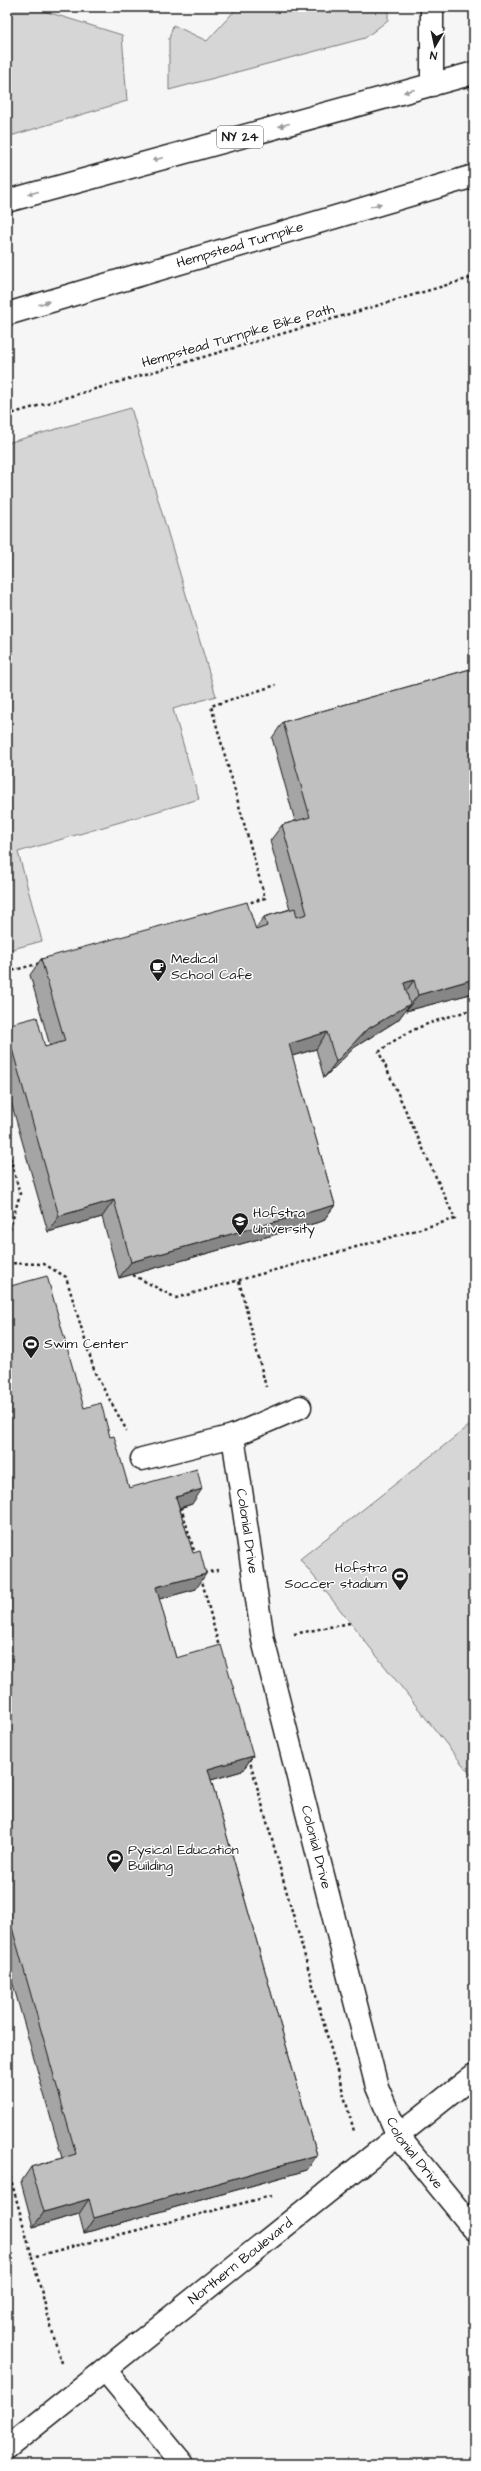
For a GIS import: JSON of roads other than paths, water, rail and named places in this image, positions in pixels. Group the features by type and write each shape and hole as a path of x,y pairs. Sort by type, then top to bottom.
{"street":[{"path":"432,7 432,85"},
{"name":"NY 24","path":"7,200 474,73"},
{"name":"Hempstead Turnpike","path":"7,314 474,176"},
{"path":"142,1459 233,1436 300,1407"},
{"name":"Colonial Drive","path":"233,1436 263,1640 377,2087 398,2136 474,2229"},
{"name":"Northern Boulevard","path":"7,2448 474,2075"},
{"path":"105,2370 183,2464"}],"place":[{"name":"Medical School Cafe","path":"158,982"},
{"name":"Hofstra University","path":"240,1236"},
{"name":"Swim Center","path":"31,1359"},
{"name":"Hofstra Soccer stadium","path":"400,1591"},
{"name":"Pysical Education Building","path":"115,1873"}]}
